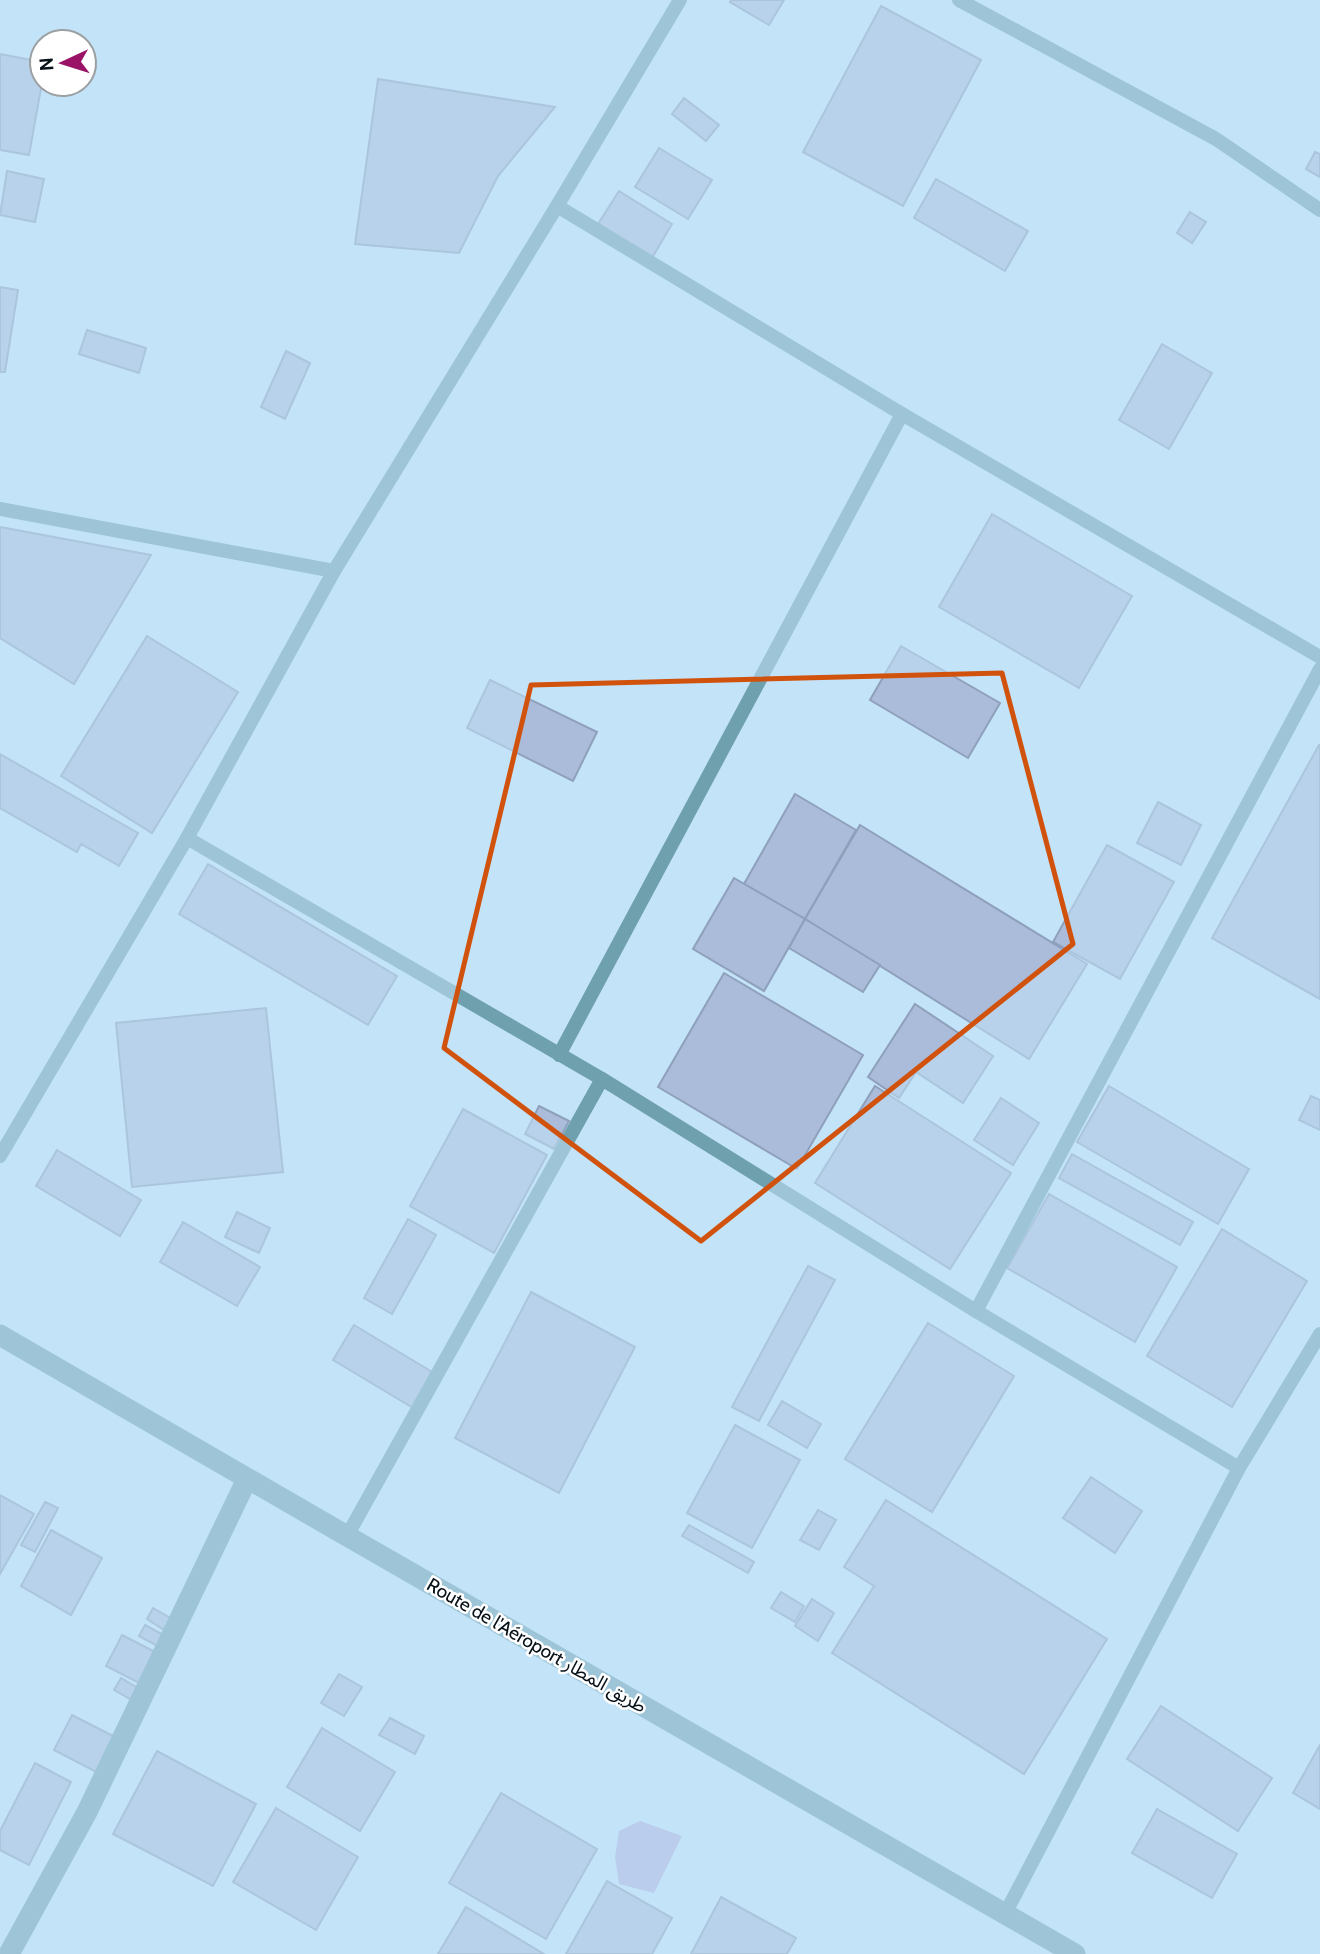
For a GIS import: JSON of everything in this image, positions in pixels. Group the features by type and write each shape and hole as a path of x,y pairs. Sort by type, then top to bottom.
{"street":[{"name":"Route de l'Aéroport طريق المطار","path":"0,1335 1075,1954"},
{"path":"9,1954 86,1812 247,1479"}],"lane":[{"path":"0,1156 187,838 334,571 680,0"},
{"path":"959,0 1216,139 1320,210"},
{"path":"557,206 902,414 1320,657"},
{"path":"559,1055 902,414"},
{"path":"0,509 334,571"},
{"path":"976,1311 1320,670"},
{"path":"187,838 601,1079 976,1311 1239,1468"},
{"path":"347,1536 601,1079"},
{"path":"1005,1914 1239,1468 1320,1334"}],"highlighted area":[{"path":"1002,673 1073,944 701,1241 444,1048 531,685"}],"shaded area":[{"path":"640,1821 682,1836 654,1893 619,1884 615,1857 619,1831"}],"building":[{"path":"784,0 769,25 730,2"},
{"path":"881,6 981,60 903,206 803,152"},
{"path":"0,54 28,59 28,98 39,98 29,155 0,150"},
{"path":"378,79 555,107 498,176 459,253 355,244"},
{"path":"684,98 719,125 706,141 672,114"},
{"path":"659,148 712,180 688,219 635,187"},
{"path":"1315,152 1320,154 1320,177 1306,169"},
{"path":"7,171 44,179 35,222 0,215"},
{"path":"936,179 1028,231 1005,271 914,218"},
{"path":"619,191 672,224 652,258 598,224"},
{"path":"1190,212 1206,222 1192,243 1177,233"},
{"path":"0,287 18,290 5,372 0,372"},
{"path":"87,330 146,348 139,373 79,354"},
{"path":"1162,344 1212,373 1169,449 1119,420"},
{"path":"286,351 310,363 285,419 261,407"},
{"path":"992,514 1132,596 1079,688 939,607"},
{"path":"0,527 151,555 74,684 0,638"},
{"path":"147,636 238,692 152,833 61,776"},
{"path":"901,646 1000,703 968,758 870,700"},
{"path":"490,680 597,732 573,781 467,728"},
{"path":"1320,745 1320,999 1212,938"},
{"path":"0,754 138,833 119,866 81,844 77,852 0,808"},
{"path":"795,794 856,830 805,919 744,884"},
{"path":"1158,802 1201,825 1181,865 1137,843"},
{"path":"860,825 1087,964 1029,1059 805,919"},
{"path":"1107,845 1174,882 1120,979 1053,942"},
{"path":"208,864 397,976 368,1025 179,914"},
{"path":"734,878 805,919 764,991 693,949"},
{"path":"805,919 880,965 863,992 789,948"},
{"path":"724,973 863,1055 797,1169 658,1087"},
{"path":"915,1004 993,1056 963,1103 916,1072 899,1098 868,1077"},
{"path":"266,1008 283,1172 132,1187 116,1023"},
{"path":"875,1086 1011,1173 950,1269 815,1183"},
{"path":"1109,1086 1249,1169 1218,1224 1077,1142"},
{"path":"1311,1096 1320,1100 1320,1130 1299,1120"},
{"path":"1001,1098 1039,1123 1013,1165 974,1140"},
{"path":"539,1106 569,1121 554,1149 525,1134"},
{"path":"463,1109 547,1155 494,1253 410,1206"},
{"path":"57,1150 141,1200 120,1236 36,1186"},
{"path":"1072,1154 1193,1222 1180,1245 1059,1178"},
{"path":"1049,1194 1177,1267 1135,1342 1007,1268"},
{"path":"237,1212 270,1228 259,1253 225,1237"},
{"path":"408,1219 436,1235 392,1314 364,1298"},
{"path":"183,1222 260,1267 237,1306 160,1262"},
{"path":"1222,1229 1307,1281 1232,1407 1147,1356"},
{"path":"808,1266 835,1280 759,1421 732,1407"},
{"path":"531,1292 635,1347 559,1493 455,1438"},
{"path":"928,1323 1014,1376 932,1512 845,1459"},
{"path":"354,1325 434,1373 413,1408 333,1360"},
{"path":"782,1401 821,1424 807,1448 768,1425"},
{"path":"735,1425 800,1460 752,1548 687,1513"},
{"path":"1091,1477 1142,1511 1115,1553 1063,1518"},
{"path":"0,1495 34,1514 0,1574"},
{"path":"886,1500 1107,1639 1024,1774 832,1653 874,1586 844,1567"},
{"path":"45,1502 58,1508 35,1552 21,1545"},
{"path":"818,1510 836,1520 819,1550 800,1540"},
{"path":"689,1525 754,1562 748,1573 682,1536"},
{"path":"51,1530 102,1558 71,1615 21,1586"},
{"path":"781,1592 804,1606 795,1622 771,1608"},
{"path":"812,1599 834,1613 818,1641 795,1626"},
{"path":"153,1608 174,1620 167,1632 147,1619"},
{"path":"145,1625 167,1637 161,1648 139,1636"},
{"path":"122,1635 161,1655 145,1686 106,1666"},
{"path":"339,1674 362,1687 344,1716 321,1703"},
{"path":"121,1678 143,1691 137,1703 114,1690"},
{"path":"1161,1706 1272,1778 1238,1831 1127,1759"},
{"path":"72,1715 119,1739 100,1774 54,1750"},
{"path":"390,1718 424,1736 415,1754 379,1735"},
{"path":"322,1728 395,1772 360,1831 287,1787"},
{"path":"1320,1745 1320,1809 1293,1793"},
{"path":"157,1751 256,1804 213,1886 113,1834"},
{"path":"35,1763 71,1782 29,1865 0,1850 0,1831"},
{"path":"501,1793 597,1849 546,1939 449,1883"},
{"path":"276,1808 358,1857 316,1930 233,1882"},
{"path":"1157,1809 1237,1854 1212,1898 1132,1853"},
{"path":"607,1881 672,1918 652,1954 566,1954"},
{"path":"721,1897 796,1938 787,1954 691,1954"},
{"path":"466,1907 544,1954 438,1954"}]}
